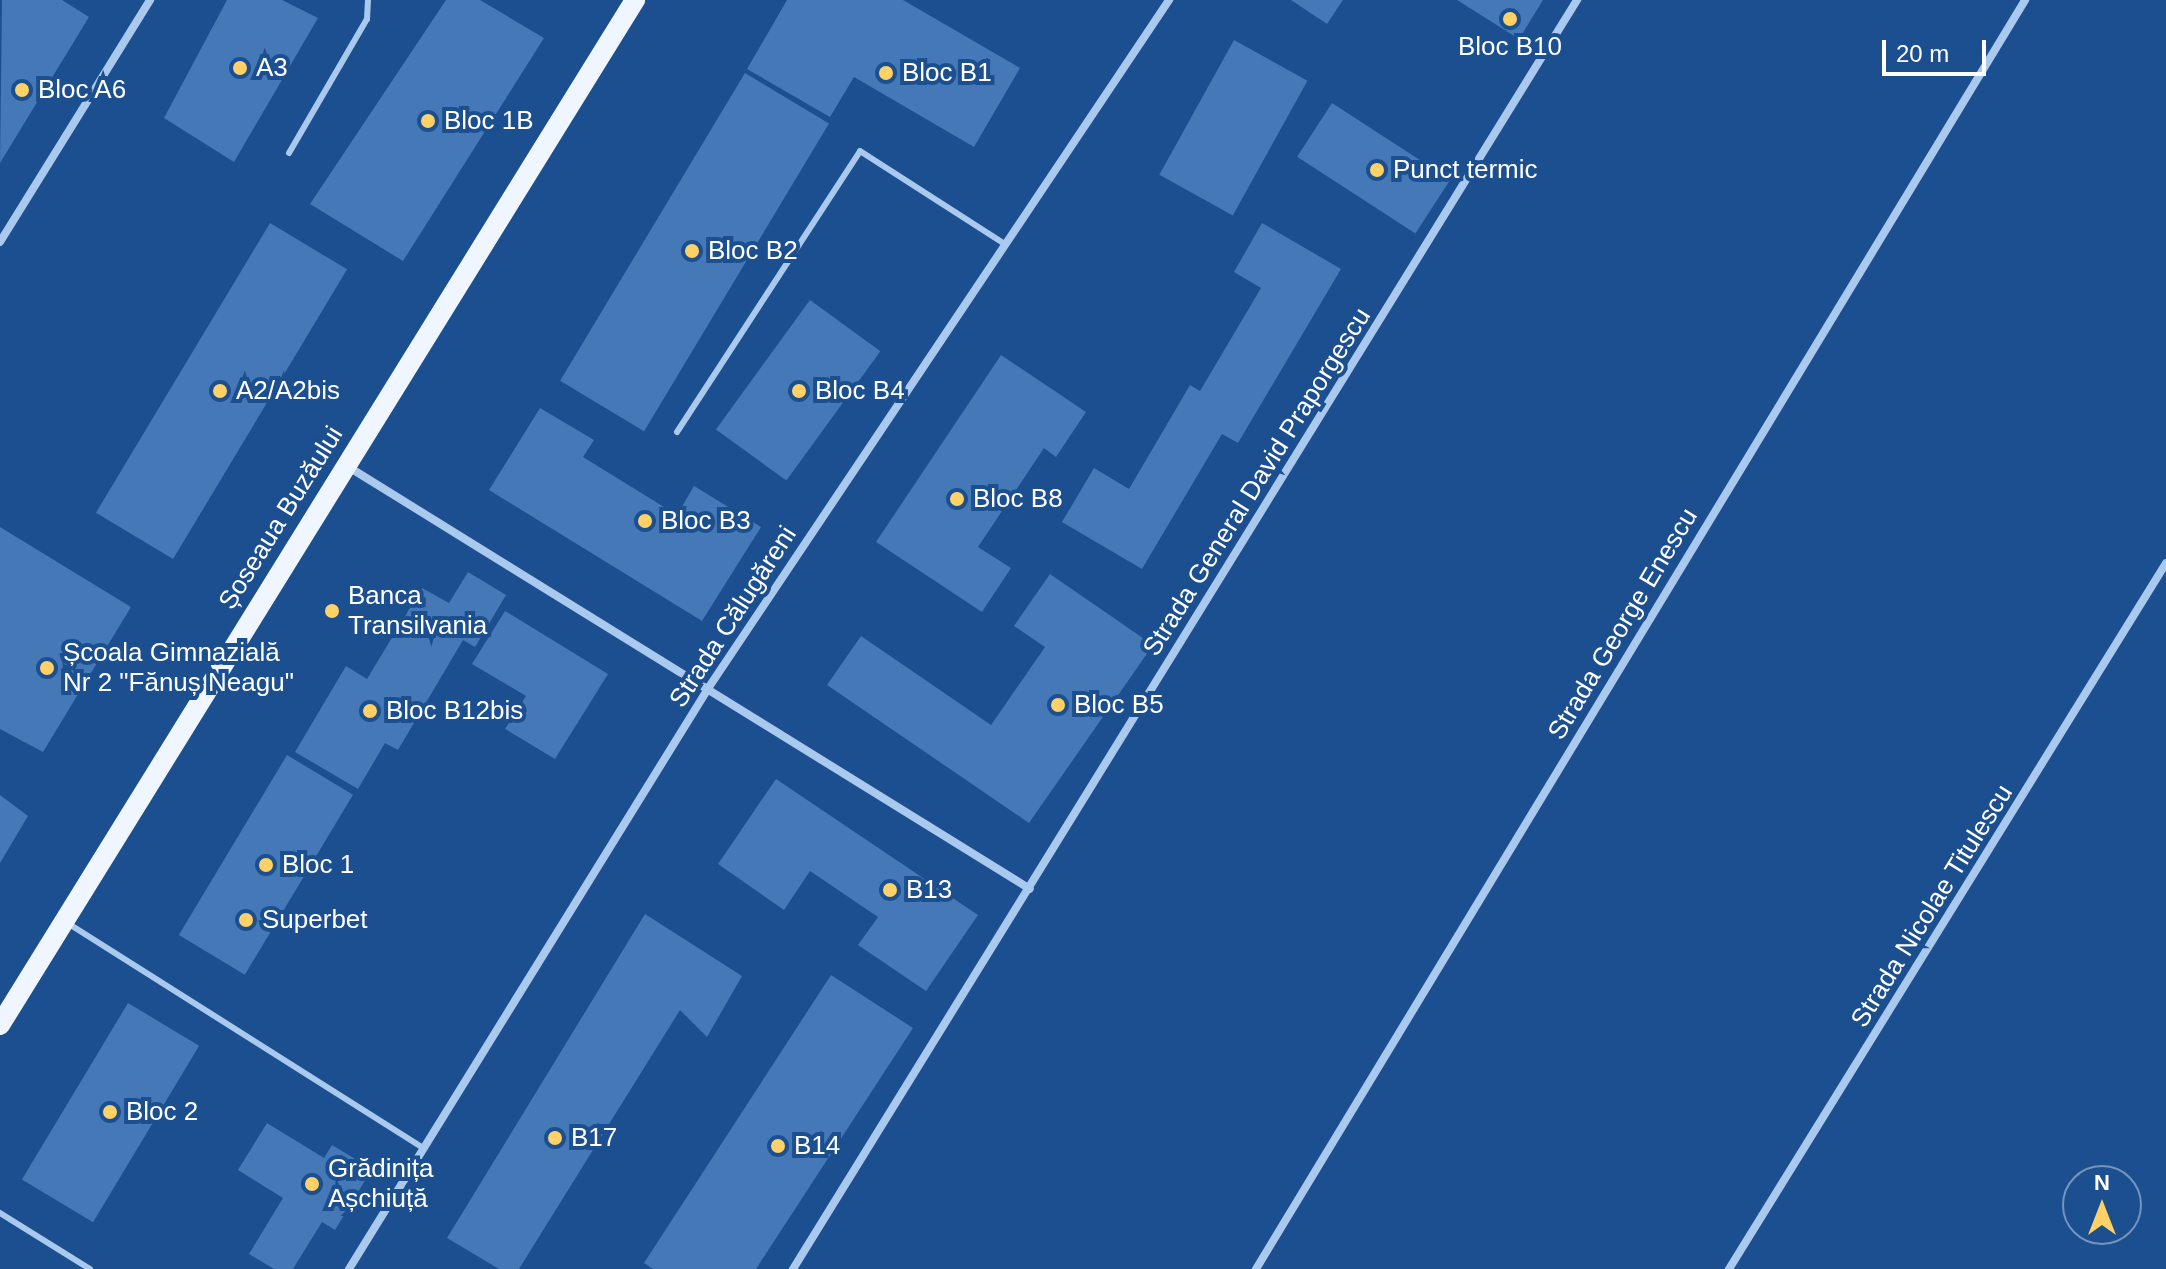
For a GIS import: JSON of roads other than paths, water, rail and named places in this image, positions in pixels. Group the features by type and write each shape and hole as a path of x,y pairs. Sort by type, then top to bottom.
{"main road":[{"name":"Șoseaua Buzăului","path":"0,1025 344,464 635,0"}],"street":[{"path":"0,242 150,0"},
{"name":"Strada Călugăreni","path":"349,1269 709,687 1169,0"},
{"name":"Strada General David Praporgescu","path":"793,1269 1577,0"},
{"name":"Strada George Enescu","path":"1256,1269 2025,0"},
{"path":"344,464 709,687 1030,889"},
{"name":"Strada Nicolae Titulescu","path":"1729,1269 2166,563"}],"lane":[{"path":"289,153 367,19 368,0"},
{"path":"677,432 860,151 1005,244"},
{"path":"64,921 424,1148"},
{"path":"0,1213 90,1269"}],"place":[{"name":"Bloc B10","path":"1510,19"},
{"name":"A3","path":"240,68"},
{"name":"Bloc B1","path":"886,73"},
{"name":"Bloc A6","path":"22,90"},
{"name":"Bloc 1B","path":"428,121"},
{"name":"Punct termic","path":"1377,170"},
{"name":"Bloc B2","path":"692,251"},
{"name":"A2/A2bis","path":"220,391"},
{"name":"Bloc B4","path":"799,391"},
{"name":"Bloc B8","path":"957,499"},
{"name":"Bloc B3","path":"645,521"},
{"name":"Banca Transilvania","path":"332,611"},
{"name":"Școala Gimnazială Nr 2 \"Fănuș Neagu\"","path":"47,668"},
{"name":"Bloc B5","path":"1058,705"},
{"name":"Bloc B12bis","path":"370,711"},
{"name":"Bloc 1","path":"266,865"},
{"name":"B13","path":"890,890"},
{"name":"Superbet","path":"246,920"},
{"name":"Bloc 2","path":"110,1112"},
{"name":"B17","path":"555,1138"},
{"name":"B14","path":"778,1146"},
{"name":"Grădinița Așchiuță","path":"312,1184"}]}
